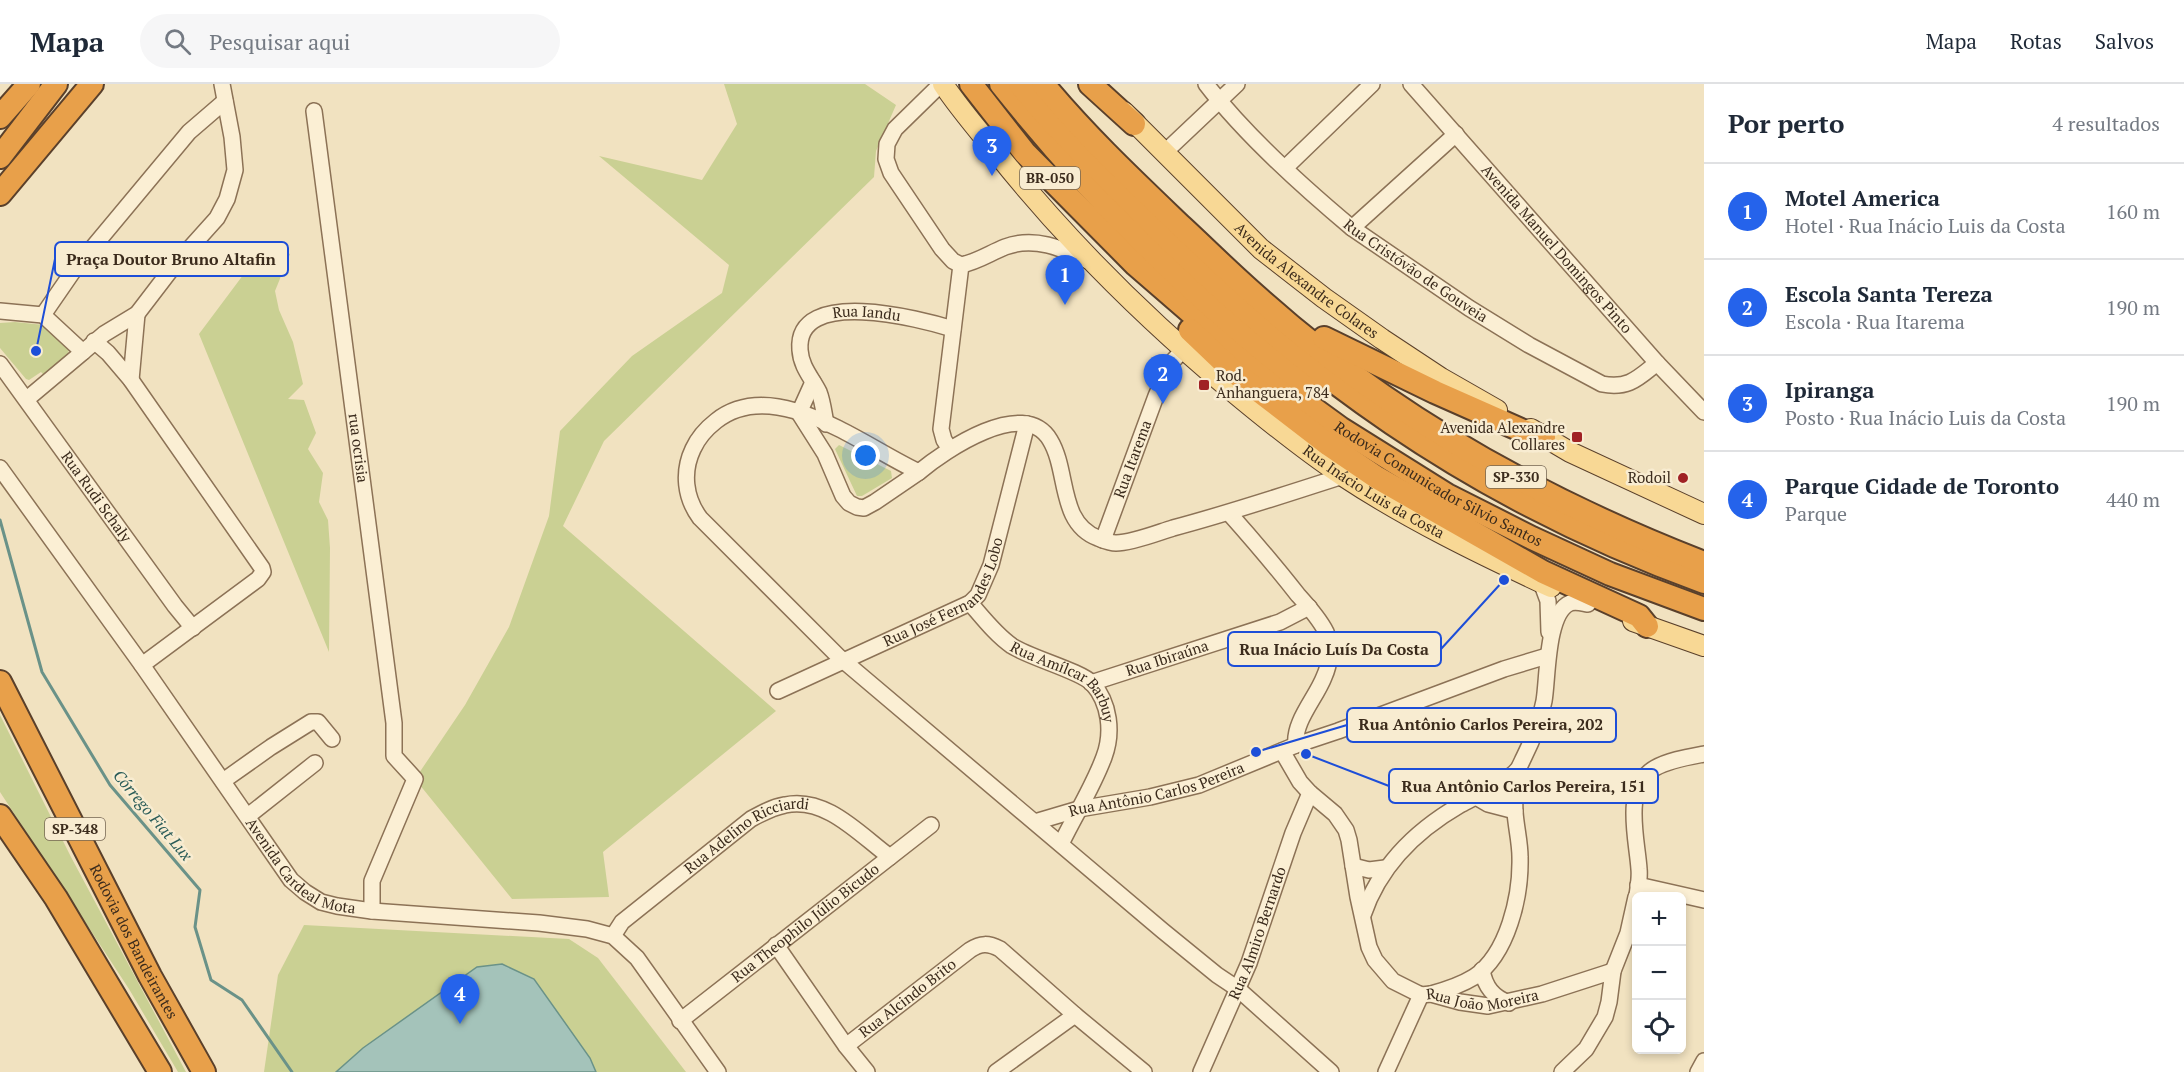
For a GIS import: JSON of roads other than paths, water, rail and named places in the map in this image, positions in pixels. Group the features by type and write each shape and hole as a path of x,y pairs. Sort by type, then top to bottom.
{"highway":[{"path":"0,117 29,84"},
{"path":"0,194 92,84"},
{"name":"Rodovia Comunicador Silvio Santos","path":"971,84 1025,153 1136,265 1227,343 1340,428 1447,495 1532,538 1610,574 1704,609"},
{"path":"1001,84 1026,116 1145,244 1207,302 1322,397 1532,538"},
{"path":"1020,84 1063,132 1201,272 1292,351 1359,401 1427,448 1522,503 1623,550 1704,582"},
{"name":"SP-330","path":"1043,84 1149,196 1262,301 1370,387 1465,448 1532,486 1601,520 1704,563"},
{"path":"1090,84 1134,124"},
{"path":"0,157 54,86"},
{"path":"1136,265 1155,296 1234,372 1329,445 1376,477 1543,572 1639,616 1647,626"},
{"path":"1262,301 1281,308 1324,338 1383,368 1523,431 1544,437"},
{"name":"Rodovia dos Bandeirantes","path":"0,682 150,976 204,1072"},
{"path":"0,816 56,898 160,1072"}],"main road":[{"name":"Rua Inácio Luis da Costa","path":"942,84 1010,170 1092,263 1183,350 1292,439 1343,476 1430,527 1588,604 1704,646"},
{"name":"Avenida Alexandre Colares","path":"1101,84 1134,124 1261,249 1324,298 1441,378 1544,437"},
{"path":"1544,437 1570,452 1698,509"}],"street":[{"path":"27,399 94,341 137,314 173,267 217,218 227,199 235,170 232,137 222,84"},
{"name":"Rua Inácio Luis da Costa","path":"942,84 895,129 886,144 886,159 891,173 942,249 953,261 961,265 979,260 1007,246 1031,243 1059,247 1092,263"},
{"name":"Rua Cristóvão de Gouveia","path":"1206,84 1284,168 1352,228 1469,308 1591,379 1614,386 1633,382 1657,363"},
{"path":"1164,153 1236,84"},
{"path":"1284,168 1372,84"},
{"name":"Avenida Manuel Domingos Pinto","path":"1411,84 1657,363 1704,412"},
{"path":"43,315 74,270 189,132 225,101"},
{"name":"rua ocrisia","path":"314,111 394,723 394,756 415,779 372,881 372,911"},
{"path":"1352,228 1456,134"},
{"path":"950,449 941,429 961,265"},
{"path":"0,311 43,315 83,352"},
{"name":"Rua Iandu","path":"830,425 819,393 801,360 800,348 805,329 819,318 836,312 863,312 897,315 953,329"},
{"path":"131,380 137,314"},
{"path":"94,341 108,353 131,380 263,572 258,579 142,665"},
{"name":"Rua Itarema","path":"1103,540 1156,396 1170,364 1183,350"},
{"name":"Rua Rudi Schaly","path":"0,364 193,628"},
{"path":"799,413 813,382"},
{"path":"919,472 830,425 799,413 761,404 742,406 723,416 709,428 693,449 686,479 686,493 691,507 700,518 845,662 1217,975 1238,989 1330,1072"},
{"path":"799,413 822,449 843,496 849,503 864,508 950,449 1001,426 1027,424 1041,430 1050,439 1077,523 1092,536 1116,543 1229,513 1343,476"},
{"name":"Rua José Fernandes Lobo","path":"778,691 970,603 982,586 991,565 1027,424"},
{"path":"822,449 830,425"},
{"name":"Avenida Cardeal Mota","path":"0,468 142,665 291,880 305,892 329,904 372,911 538,923 586,929 614,936 637,958 718,1072"},
{"path":"1229,513 1309,607 1326,632 1329,659 1324,677 1289,748"},
{"path":"1386,1072 1426,994 1460,984 1482,970 1502,942 1515,907 1519,886 1520,859 1515,811 1517,771 1535,733 1545,691 1548,601 1541,582"},
{"path":"1548,650 1563,608 1574,602 1588,604"},
{"name":"Rua Amílcar Barbuy","path":"970,603 1010,644 1037,659 1091,682 1105,708 1110,728 1105,755 1061,844"},
{"name":"Rua Ibiraúna","path":"1091,682 1280,622 1309,607"},
{"name":"Rua Antônio Carlos Pereira","path":"1035,822 1078,809 1150,797 1199,785 1289,748 1504,669 1548,650"},
{"path":"223,781 311,722 318,722 332,739"},
{"name":"Rua João Moreira","path":"1289,748 1292,770 1310,794 1342,822 1349,840 1354,879 1369,947 1375,960 1393,981 1426,994 1488,1006 1509,1003 1612,971"},
{"path":"1637,892 1639,871 1634,806 1636,791 1644,776 1654,768 1672,761 1704,754"},
{"path":"248,816 315,763"},
{"path":"1362,915 1385,868 1433,822 1517,771"},
{"name":"Rua Almiro Bernardo","path":"1201,1072 1249,963 1295,826 1310,794"},
{"path":"1476,797 1488,804 1515,811"},
{"name":"Rua Adelino Ricciardi","path":"614,936 622,922 751,819 787,804 811,805 830,811 890,858"},
{"name":"Rua Theophilo Júlio Bicudo","path":"680,1021 931,825"},
{"path":"1353,866 1369,870 1385,868"},
{"path":"1686,898 1704,900"},
{"path":"1562,1072 1586,1048 1605,1017 1612,971 1628,933 1632,915"},
{"name":"Rua Alcindo Brito","path":"846,1046 979,944 1000,949 1075,1015"},
{"path":"776,945 846,1046 867,1072"},
{"path":"1482,970 1485,982 1492,993 1498,999 1509,1003"},
{"path":"996,1072 1075,1015 1144,1072"},
{"path":"1698,1072 1704,1061"}],"water":[{"path":"502,964 534,979 590,1058 596,1072 336,1072 363,1048 477,967"}],"waterway":[{"name":"Córrego Fiat Lux","path":"0,520 42,672 110,785 200,890 195,927 211,980 242,1000 292,1072"}],"place":[{"name":"Ipiranga","path":"992,176"},
{"name":"Motel America","path":"1065,305"},
{"name":"Praça Doutor Bruno Altafin","path":"36,351"},
{"name":"Rod. Anhanguera, 784","path":"1204,385"},
{"name":"Escola Santa Tereza","path":"1163,404"},
{"name":"Avenida Alexandre Collares","path":"1577,437"},
{"name":"Rodoil","path":"1683,478"},
{"name":"Rua Inácio Luís Da Costa","path":"1504,580"},
{"name":"Rua Antônio Carlos Pereira, 202","path":"1256,752"},
{"name":"Rua Antônio Carlos Pereira, 151","path":"1306,754"},
{"name":"Parque Cidade de Toronto","path":"460,1024"}]}
